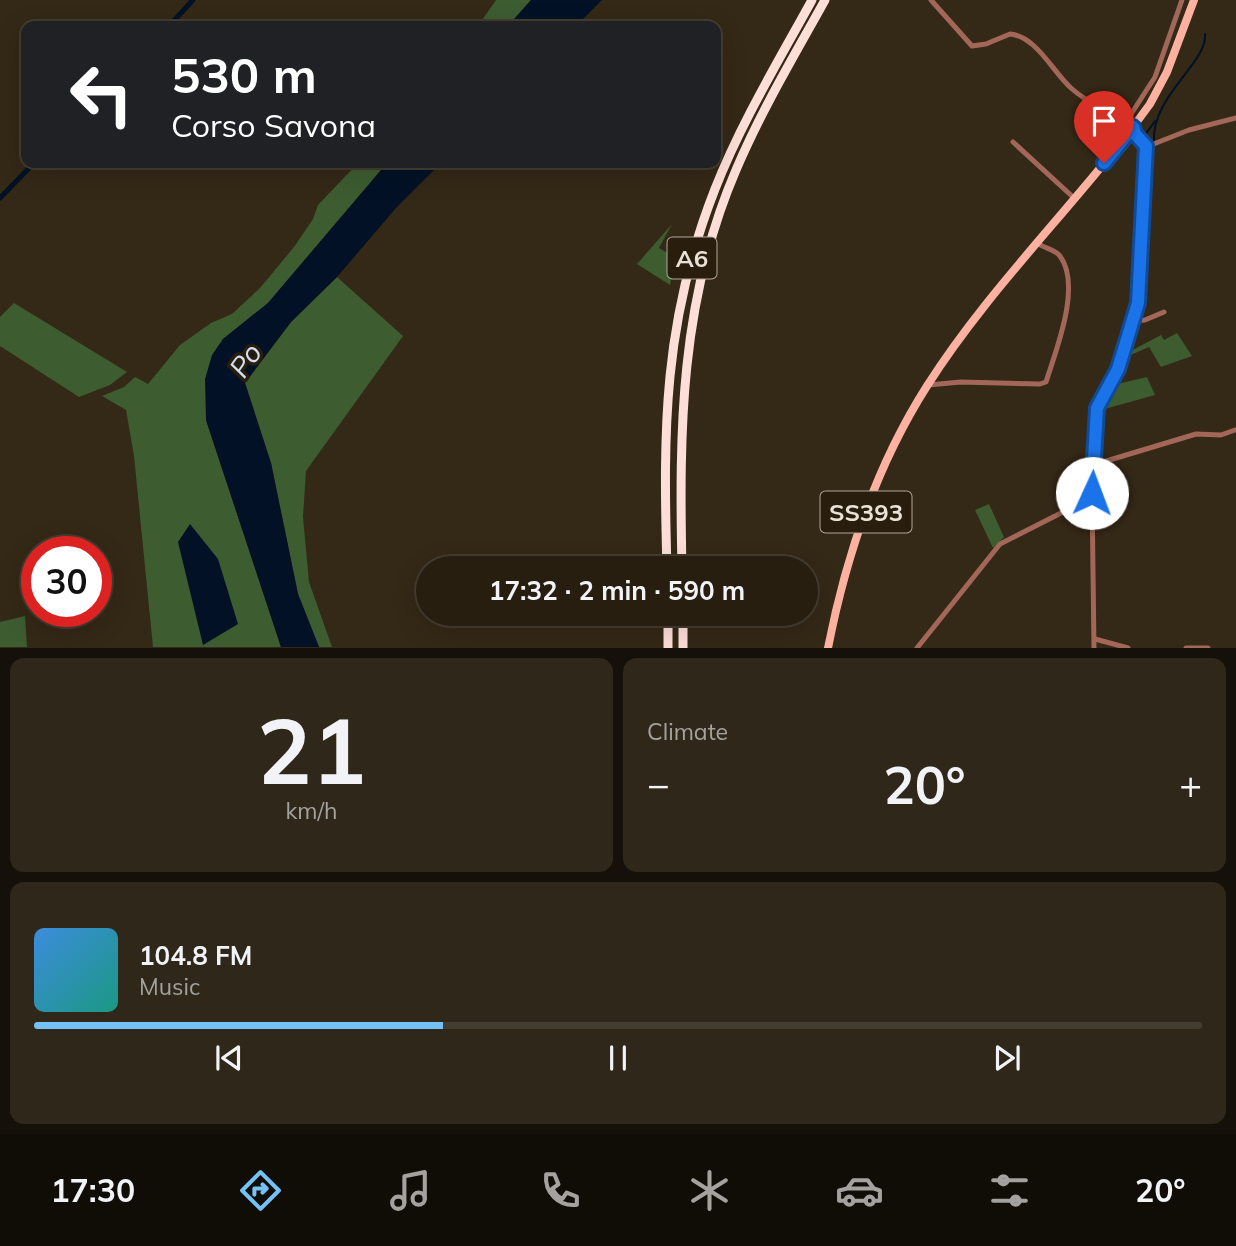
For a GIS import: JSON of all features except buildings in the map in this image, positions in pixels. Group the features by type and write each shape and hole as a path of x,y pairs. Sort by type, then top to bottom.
{"highway":[{"name":"A6","path":"667,556 665,416 679,309 695,246 715,189 743,128 812,0"},
{"name":"A6","path":"682,556 681,426 684,375 696,299 718,217 735,172 751,135 825,0"},
{"path":"668,626 668,648"},
{"path":"682,626 682,648"}],"main road":[{"name":"SS393","path":"828,648 840,589 859,530 893,449 928,385 972,323 1074,198 1167,72 1195,0"}],"street":[{"path":"931,0 972,46 986,44 1002,35 1016,34 1032,46 1071,88 1129,125 1135,134 1152,144 1236,118"},
{"path":"1129,125 1155,77 1182,0"},
{"path":"1013,142 1074,198"},
{"path":"1094,648 1092,493 1097,408 1118,369 1138,303 1152,144"},
{"path":"928,385 961,382 1046,382 1069,304 1069,292 1061,257 1037,243"},
{"path":"1132,321 1145,320 1164,312"},
{"path":"1093,465 1196,434 1221,435 1235,430"},
{"path":"917,648 1000,544 1063,512 1092,493"},
{"path":"1095,639 1128,648"},
{"path":"1186,648 1208,648"}],"green space":[{"path":"496,0 531,0 512,21 481,21"},
{"path":"353,168 383,168 268,303 223,339 206,420 281,647 153,647 134,456 126,410 102,396 124,387 135,377 148,384 180,345 211,323 232,314 260,288 294,247 313,219 318,205"},
{"path":"672,224 659,248 676,258 670,285 637,264"},
{"path":"337,277 403,336 306,471 303,517 309,582 332,647 319,647 298,594 271,463 245,383 291,322"},
{"path":"14,303 127,372 110,385 79,397 0,346 0,317"},
{"path":"1177,333 1192,356 1161,367 1149,347 1126,357 1127,353 1161,335 1164,340"},
{"path":"1147,377 1155,395 1101,410 1113,385"},
{"path":"989,504 1004,537 993,548 975,510"},
{"path":"21,617 21,627 26,627 27,647 0,647 0,622"}],"water":[{"path":"531,0 602,0 581,21 512,21"},
{"name":"Po","path":"383,168 436,168 396,208 337,277 291,322 245,383 271,463 298,594 319,647 281,647 206,420 205,379 212,355 223,339 268,303"},
{"path":"190,524 218,559 238,624 203,645 178,542"}],"waterway":[{"path":"174,21 193,0"},
{"path":"1154,141 1155,125 1161,110 1198,56 1204,45 1205,34"},
{"path":"1145,135 1155,121"},
{"path":"0,198 29,168"}],"route":[{"path":"1092,493 1097,408 1118,369 1138,303 1146,146 1135,134 1133,127 1104,163"}]}
